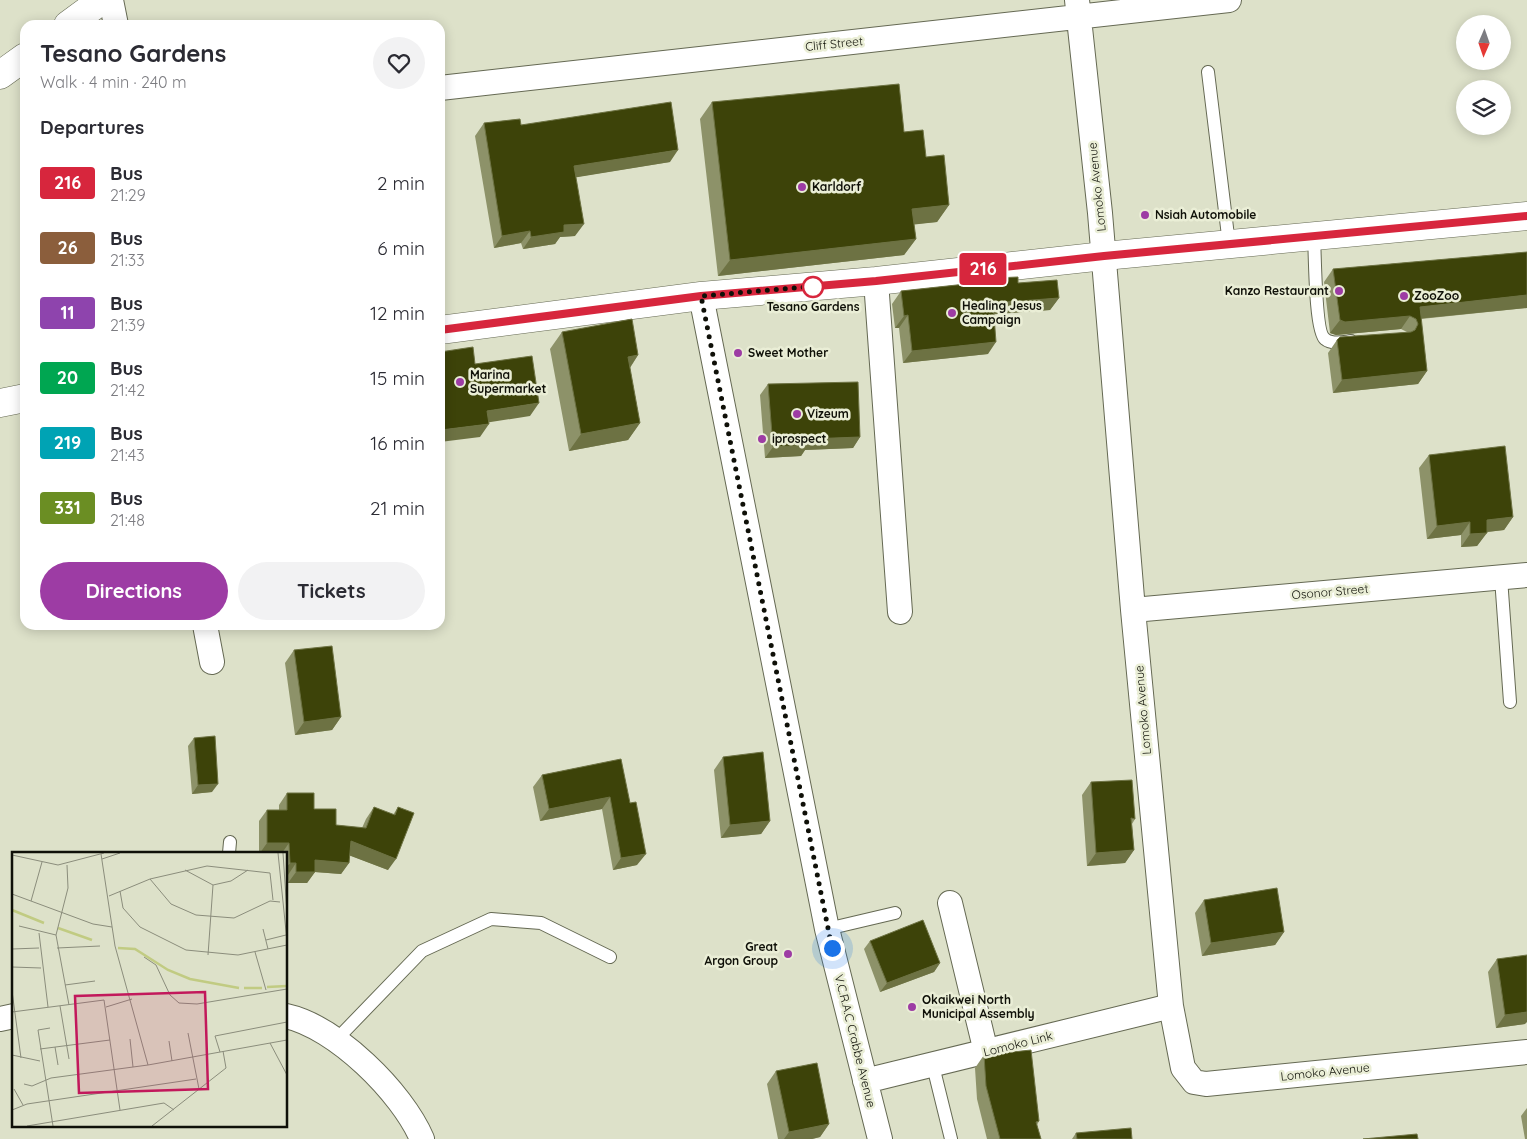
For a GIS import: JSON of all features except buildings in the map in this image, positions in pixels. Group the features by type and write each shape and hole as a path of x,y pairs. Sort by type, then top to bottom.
{"street":[{"path":"75,20 102,0"},
{"path":"111,0 115,20"},
{"name":"Cliff Street","path":"445,87 1078,8 1229,0"},
{"name":"Lomoko Avenue","path":"1078,8 1104,256 1133,610 1171,1006 1183,1068 1194,1082 1216,1083 1527,1052"},
{"path":"0,75 20,61"},
{"path":"445,329 701,296 876,281 1104,256 1527,216"},
{"path":"876,281 900,612"},
{"name":"V.C.R.A.C Crabbe Avenue","path":"701,296 827,929 880,1139"},
{"path":"0,403 20,399"},
{"name":"Osonor Street","path":"1133,610 1527,575"},
{"path":"206,630 212,662"},
{"path":"950,903 986,1052"},
{"name":"Lomoko Link","path":"865,1081 933,1066 1171,1006"},
{"path":"288,1016 303,1019 337,1039 387,1086 415,1123 422,1139"}],"lane":[{"path":"1208,72 1229,244"},
{"path":"1314,236 1318,317 1321,335 1326,341 1336,343 1364,340"},
{"path":"1501,578 1510,702"},
{"path":"827,929 895,913"},
{"path":"337,1039 422,952 491,920 541,923 610,957"},
{"path":"933,1066 951,1139"}],"bus line":[{"name":"216","path":"445,329 701,296 876,281 1104,256 1527,216"}],"place":[{"name":"Karldorf","path":"802,187"},
{"name":"Nsiah Automobile","path":"1145,215"},
{"name":"Tesano Gardens","path":"813,287"},
{"name":"Kanzo Restaurant","path":"1339,291"},
{"name":"ZooZoo","path":"1404,296"},
{"name":"Healing Jesus Campaign","path":"952,313"},
{"name":"Sweet Mother","path":"738,353"},
{"name":"Marina Supermarket","path":"460,382"},
{"name":"Vizeum","path":"797,414"},
{"name":"iprospect","path":"762,439"},
{"name":"Great Argon Group","path":"788,954"},
{"name":"Okaikwei North Municipal Assembly","path":"912,1007"}],"route":[{"path":"813,287 817,286 701,296 832,948"}]}
